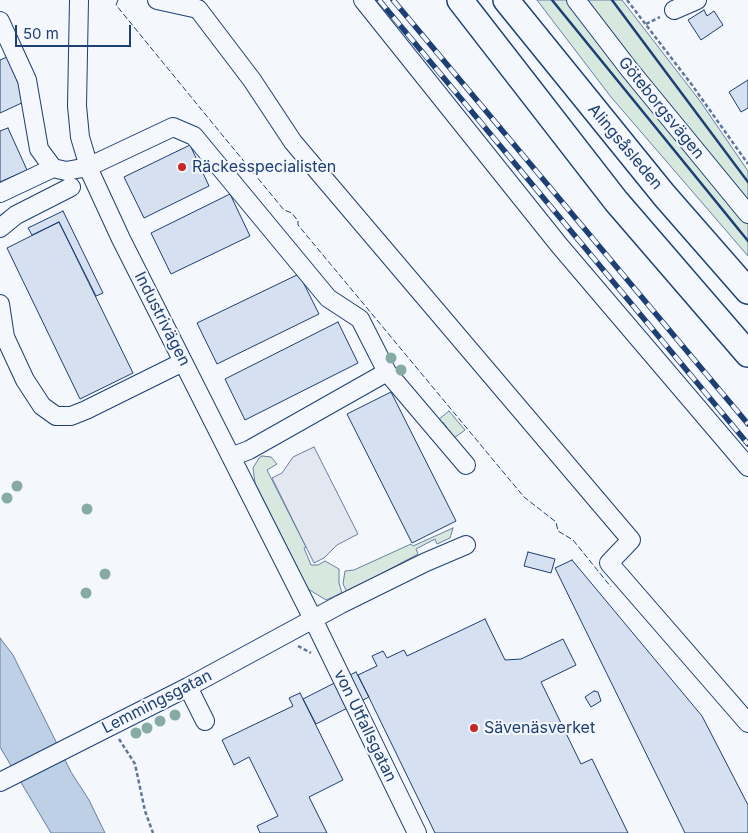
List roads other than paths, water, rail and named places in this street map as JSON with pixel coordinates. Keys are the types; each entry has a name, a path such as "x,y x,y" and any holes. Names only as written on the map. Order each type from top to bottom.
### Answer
{"highway":[{"path":"460,0 616,201 748,354"},
{"name":"Alingsåsleden","path":"506,0 664,195 748,291"}],"street":[{"name":"Industrivägen","path":"79,0 77,106 80,137 88,167 313,619"},
{"path":"157,0 198,8 252,80 293,142 631,540 609,562 748,723"},
{"path":"363,0 559,245 748,467"},
{"name":"Göteborgsvägen","path":"576,0 641,84 748,214"},
{"path":"674,10 698,0"},
{"path":"0,21 27,80 39,149 53,168"},
{"path":"0,193 53,168 66,171 88,167 173,126 194,136 328,298 360,319 387,372 466,465"},
{"path":"0,228 16,215 71,187"},
{"path":"0,304 6,336 25,380 42,406 56,416 71,416 79,413 184,362"},
{"path":"231,457 249,450 387,372"},
{"name":"Lemmingsgatan","path":"0,782 188,687 313,619 426,562 466,545"},
{"name":"von Utfallsgatan","path":"313,619 417,833"},
{"path":"188,687 205,720"}],"water":[{"path":"0,638 13,655 71,772 89,800 105,833 51,833 0,747"}],"railway":[{"path":"379,0 748,444"},
{"path":"393,0 748,424"}],"place":[{"name":"Räckesspecialisten","path":"182,167"},
{"name":"Sävenäsverket","path":"474,728"}]}
